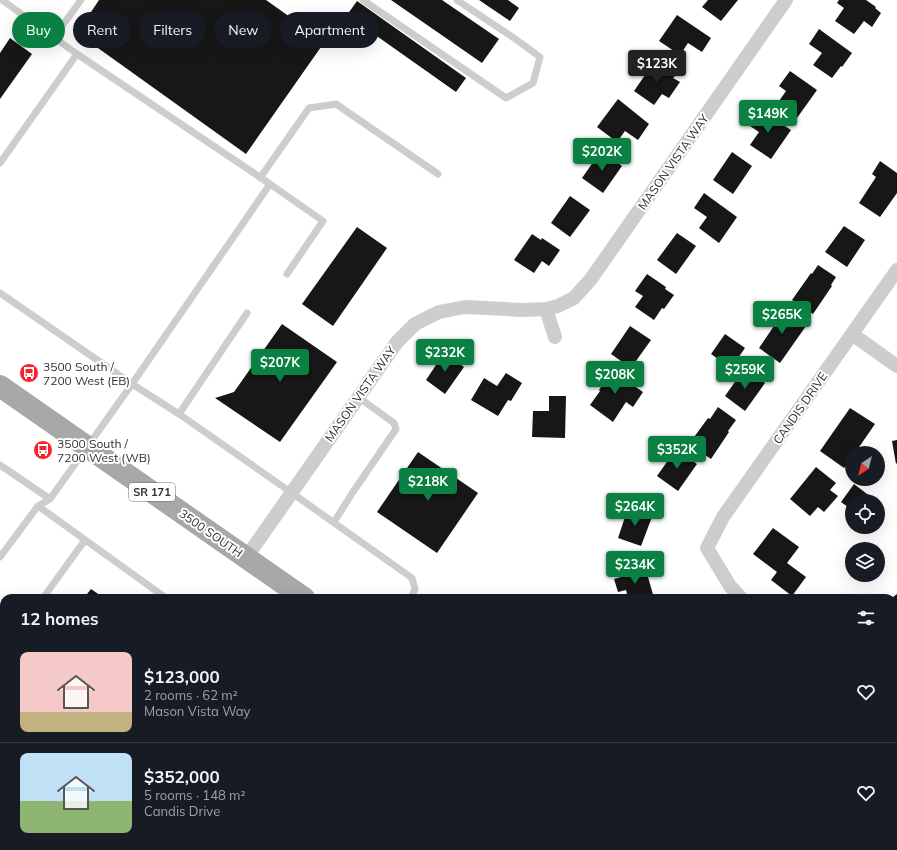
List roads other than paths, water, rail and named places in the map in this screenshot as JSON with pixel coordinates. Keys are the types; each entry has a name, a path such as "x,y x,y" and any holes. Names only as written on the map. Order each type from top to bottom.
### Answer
{"main road":[{"name":"3500 SOUTH","path":"0,386 298,594"}],"street":[{"name":"MASON VISTA WAY","path":"246,558 397,342 415,324 439,312 465,307 523,310 546,309 558,306 574,298 591,279 786,0"},
{"name":"CANDIS DRIVE","path":"737,594 730,586 707,548 723,517 897,270"},
{"path":"546,309 555,337"},
{"path":"852,334 897,366"}],"lane":[{"path":"2,0 19,12"},
{"path":"65,22 81,0"},
{"path":"363,0 506,98 533,83 540,57 457,0"},
{"path":"65,45 323,221 287,274"},
{"path":"1,160 77,54"},
{"path":"260,178 309,108 336,104 438,174"},
{"path":"0,557 38,506 50,499 132,384 270,184"},
{"path":"0,293 292,492 412,578 415,589 413,594"},
{"path":"179,414 247,313"},
{"path":"334,522 396,429 394,423 358,397"},
{"path":"0,465 50,499"},
{"path":"38,506 160,594"},
{"path":"46,594 85,540"}],"place":[{"name":"3500 South / 7200 West (EB)","path":"29,373"},
{"name":"3500 South / 7200 West (WB)","path":"43,450"}]}
